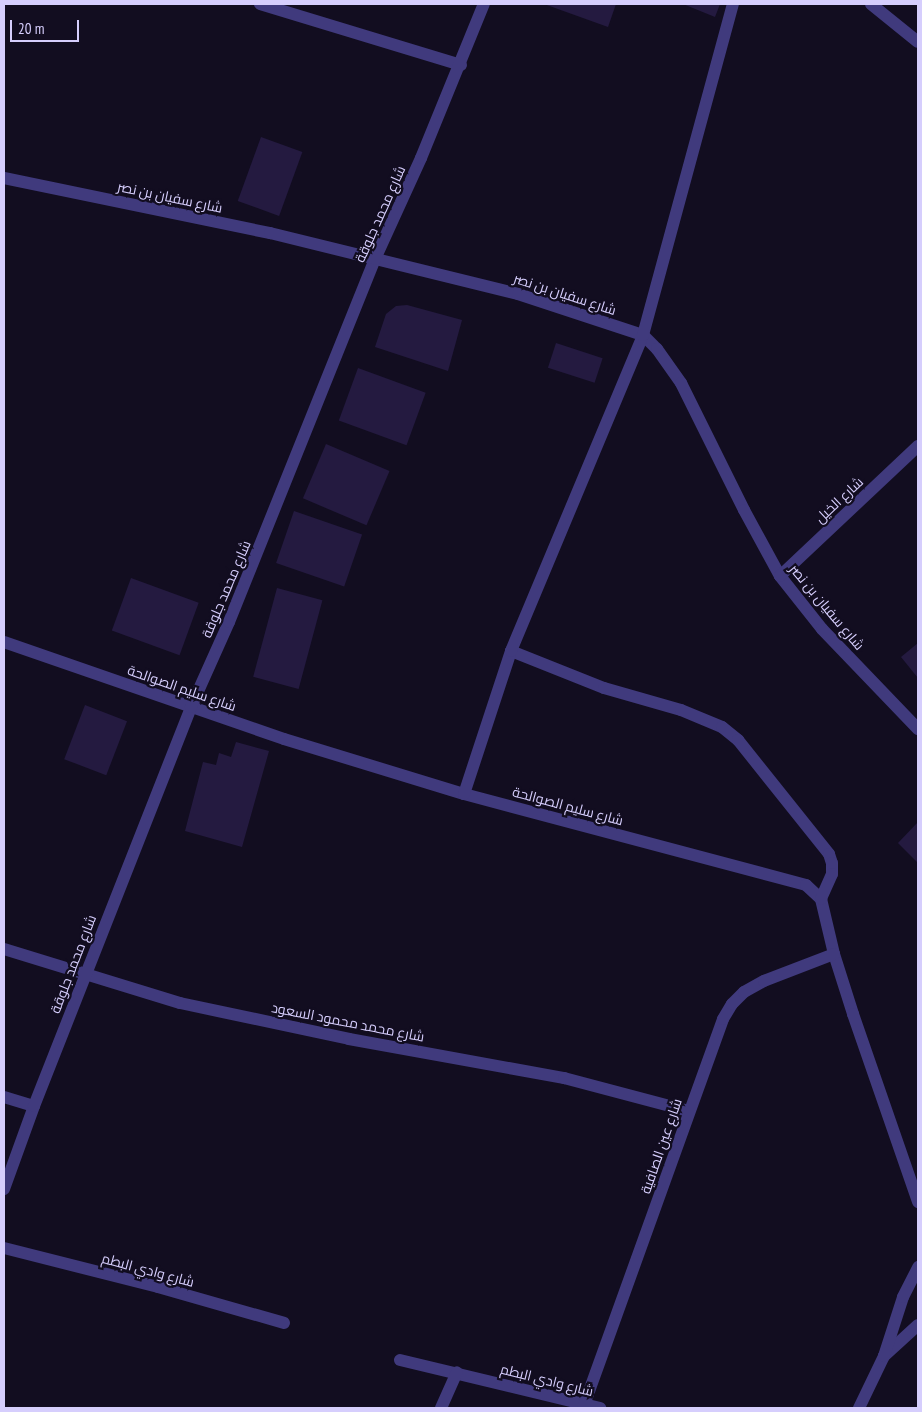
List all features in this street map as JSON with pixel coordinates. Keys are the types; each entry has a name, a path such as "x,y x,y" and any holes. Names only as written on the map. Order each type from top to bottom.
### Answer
{"street":[{"path":"260,4 461,65"},
{"name":"شارع محمد جلوقة","path":"4,1189 34,1106 191,707 259,551 376,259 461,65 484,4"},
{"path":"464,794 511,651 643,335 733,4"},
{"path":"871,4 918,42"},
{"name":"شارع سفيان بن نصر","path":"4,178 250,229 376,259 518,294 643,335 657,349 681,382 744,510 780,576 822,629 918,729"},
{"name":"شارع الخيل","path":"780,576 918,446"},
{"name":"شارع سليم الصوالحة","path":"4,642 191,707 464,794 806,885 821,898"},
{"path":"511,651 604,688 705,719 722,727 738,740 829,854 832,863 832,874 821,898 834,954 918,1202"},
{"name":"شارع محمد محمود السعود","path":"4,949 180,1003 350,1039 564,1078 689,1111"},
{"name":"شارع عين الصافية","path":"584,1407 723,1018 732,1004 744,992 764,981 834,954"},
{"path":"4,1097 34,1106"},
{"name":"شارع وادي البطم","path":"4,1248 158,1287 284,1323"},
{"path":"859,1408 884,1356 896,1314 918,1267"},
{"path":"884,1356 918,1325"},
{"name":"شارع وادي البطم","path":"400,1360 457,1372 584,1407 600,1408"},
{"path":"441,1408 457,1372"}],"building":[{"path":"544,4 616,4 608,27"},
{"path":"683,4 720,4 715,17"},
{"path":"261,137 302,152 279,216 238,201"},
{"path":"407,305 462,320 448,371 375,347 386,314 396,306"},
{"path":"556,343 603,358 595,383 548,368"},
{"path":"358,368 426,393 407,445 339,421"},
{"path":"326,444 390,471 366,525 303,498"},
{"path":"294,511 362,534 344,586 276,563"},
{"path":"131,578 199,603 180,655 112,631"},
{"path":"277,588 322,600 299,689 253,677"},
{"path":"918,643 918,678 901,657"},
{"path":"85,705 127,721 106,775 64,759"},
{"path":"236,742 269,751 242,847 185,831 203,762 216,765 219,753 231,757"},
{"path":"918,822 918,863 898,843"}]}
